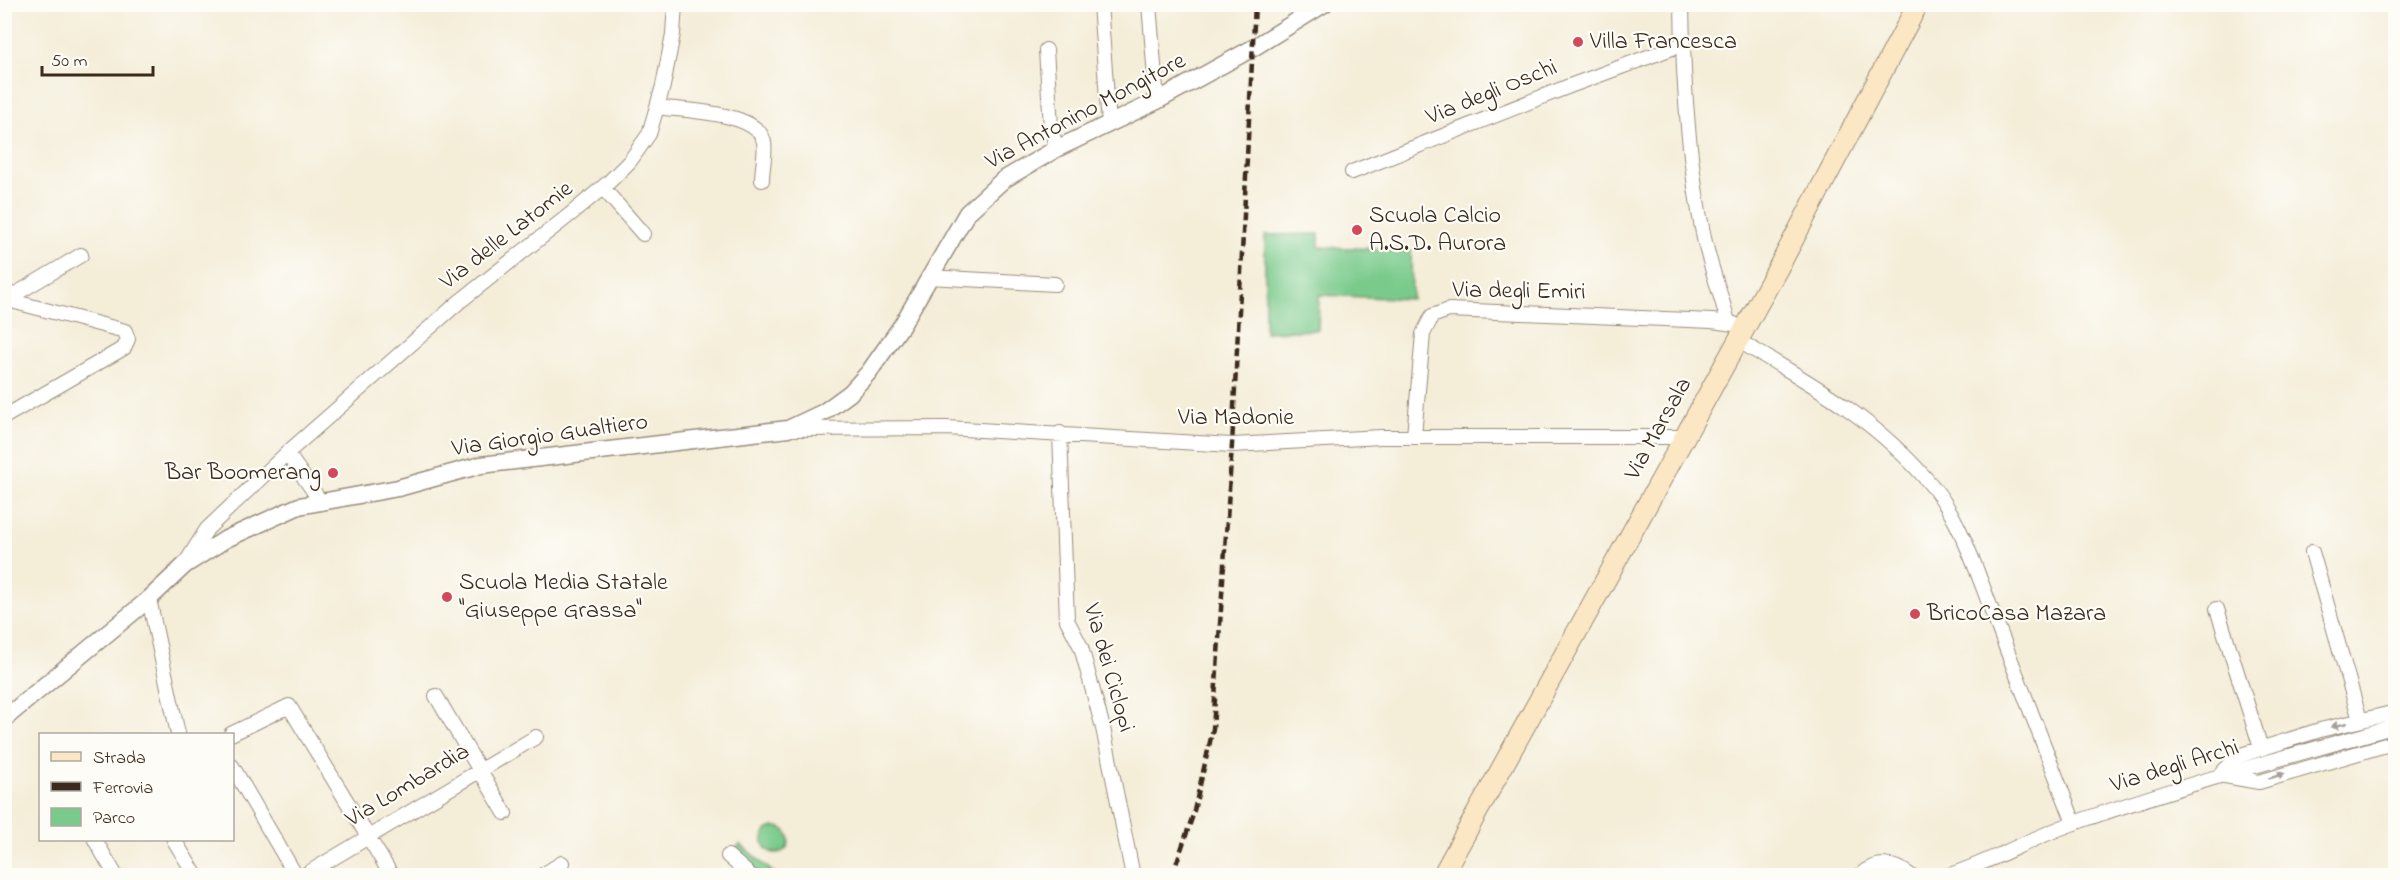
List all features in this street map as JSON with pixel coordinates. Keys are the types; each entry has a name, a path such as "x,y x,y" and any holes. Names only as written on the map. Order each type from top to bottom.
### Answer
{"main road":[{"name":"Via Marsala","path":"1442,876 1684,437 1736,330 1918,4"}],"street":[{"name":"Via delle Latomie","path":"185,565 207,529 287,453 459,302 603,188 630,161 649,134 657,107 674,34 675,4"},
{"path":"1100,4 1109,124"},
{"path":"1149,4 1157,101"},
{"name":"Via Antonino Mongitore","path":"850,393 886,350 967,213 1003,180 1056,149 1157,101 1262,43 1324,4"},
{"path":"1682,4 1688,123 1696,195 1705,240 1736,330 1866,421 1894,446 1935,489 1963,536 2074,823"},
{"name":"Via degli Oschi","path":"1352,172 1683,44"},
{"path":"1046,50 1056,149"},
{"path":"657,107 722,115 744,121 759,131 764,142 762,180"},
{"path":"603,188 643,234"},
{"path":"6,300 81,255"},
{"path":"928,277 1055,284"},
{"path":"4,417 124,348 128,339 125,331 6,300"},
{"name":"Via degli Emiri","path":"1414,436 1423,334 1432,316 1449,310 1736,330"},
{"name":"Via Giorgio Gualtiero","path":"4,719 148,599 185,565 226,538 299,506 398,488 482,465 788,429 824,412 850,393"},
{"name":"Via Madonie","path":"788,429 947,428 1232,445 1414,436 1684,437"},
{"name":"Via dei Ciclopi","path":"1060,433 1067,620 1081,647 1103,728 1133,876"},
{"path":"287,453 321,502"},
{"path":"2312,552 2360,720"},
{"path":"148,599 178,733"},
{"path":"2217,609 2261,748"},
{"path":"436,696 505,813"},
{"path":"234,734 289,706 392,876"},
{"path":"2220,776 2238,756 2319,730 2396,712"},
{"name":"Via degli Archi","path":"1947,876 1968,871 2074,823 2220,776 2396,726"},
{"name":"Via Lombardia","path":"303,876 536,737"},
{"path":"2220,776 2259,782 2396,742"},
{"path":"234,769 296,876"},
{"path":"97,841 116,876"},
{"path":"175,841 196,876"},
{"path":"728,856 751,876"},
{"path":"541,876 562,863"},
{"path":"1859,876 1872,867 1888,865 1904,870 1911,876"}],"green space":[{"path":"1319,234 1319,247 1411,250 1412,299 1319,295 1318,330 1265,332 1265,235"},
{"path":"776,827 785,831 789,840 785,849 776,853 767,849 763,840 767,831"},
{"path":"740,844 776,875 762,875 734,851"}],"railway":[{"path":"1172,876 1193,815 1213,729 1232,445 1255,4"}],"place":[{"name":"Villa Francesca","path":"1578,42"},
{"name":"Scuola Calcio A.S.D. Aurora","path":"1357,230"},
{"name":"Bar Boomerang","path":"333,473"},
{"name":"Scuola Media Statale \"Giuseppe Grassa\"","path":"447,597"},
{"name":"BricoCasa Mazara","path":"1915,614"}]}
